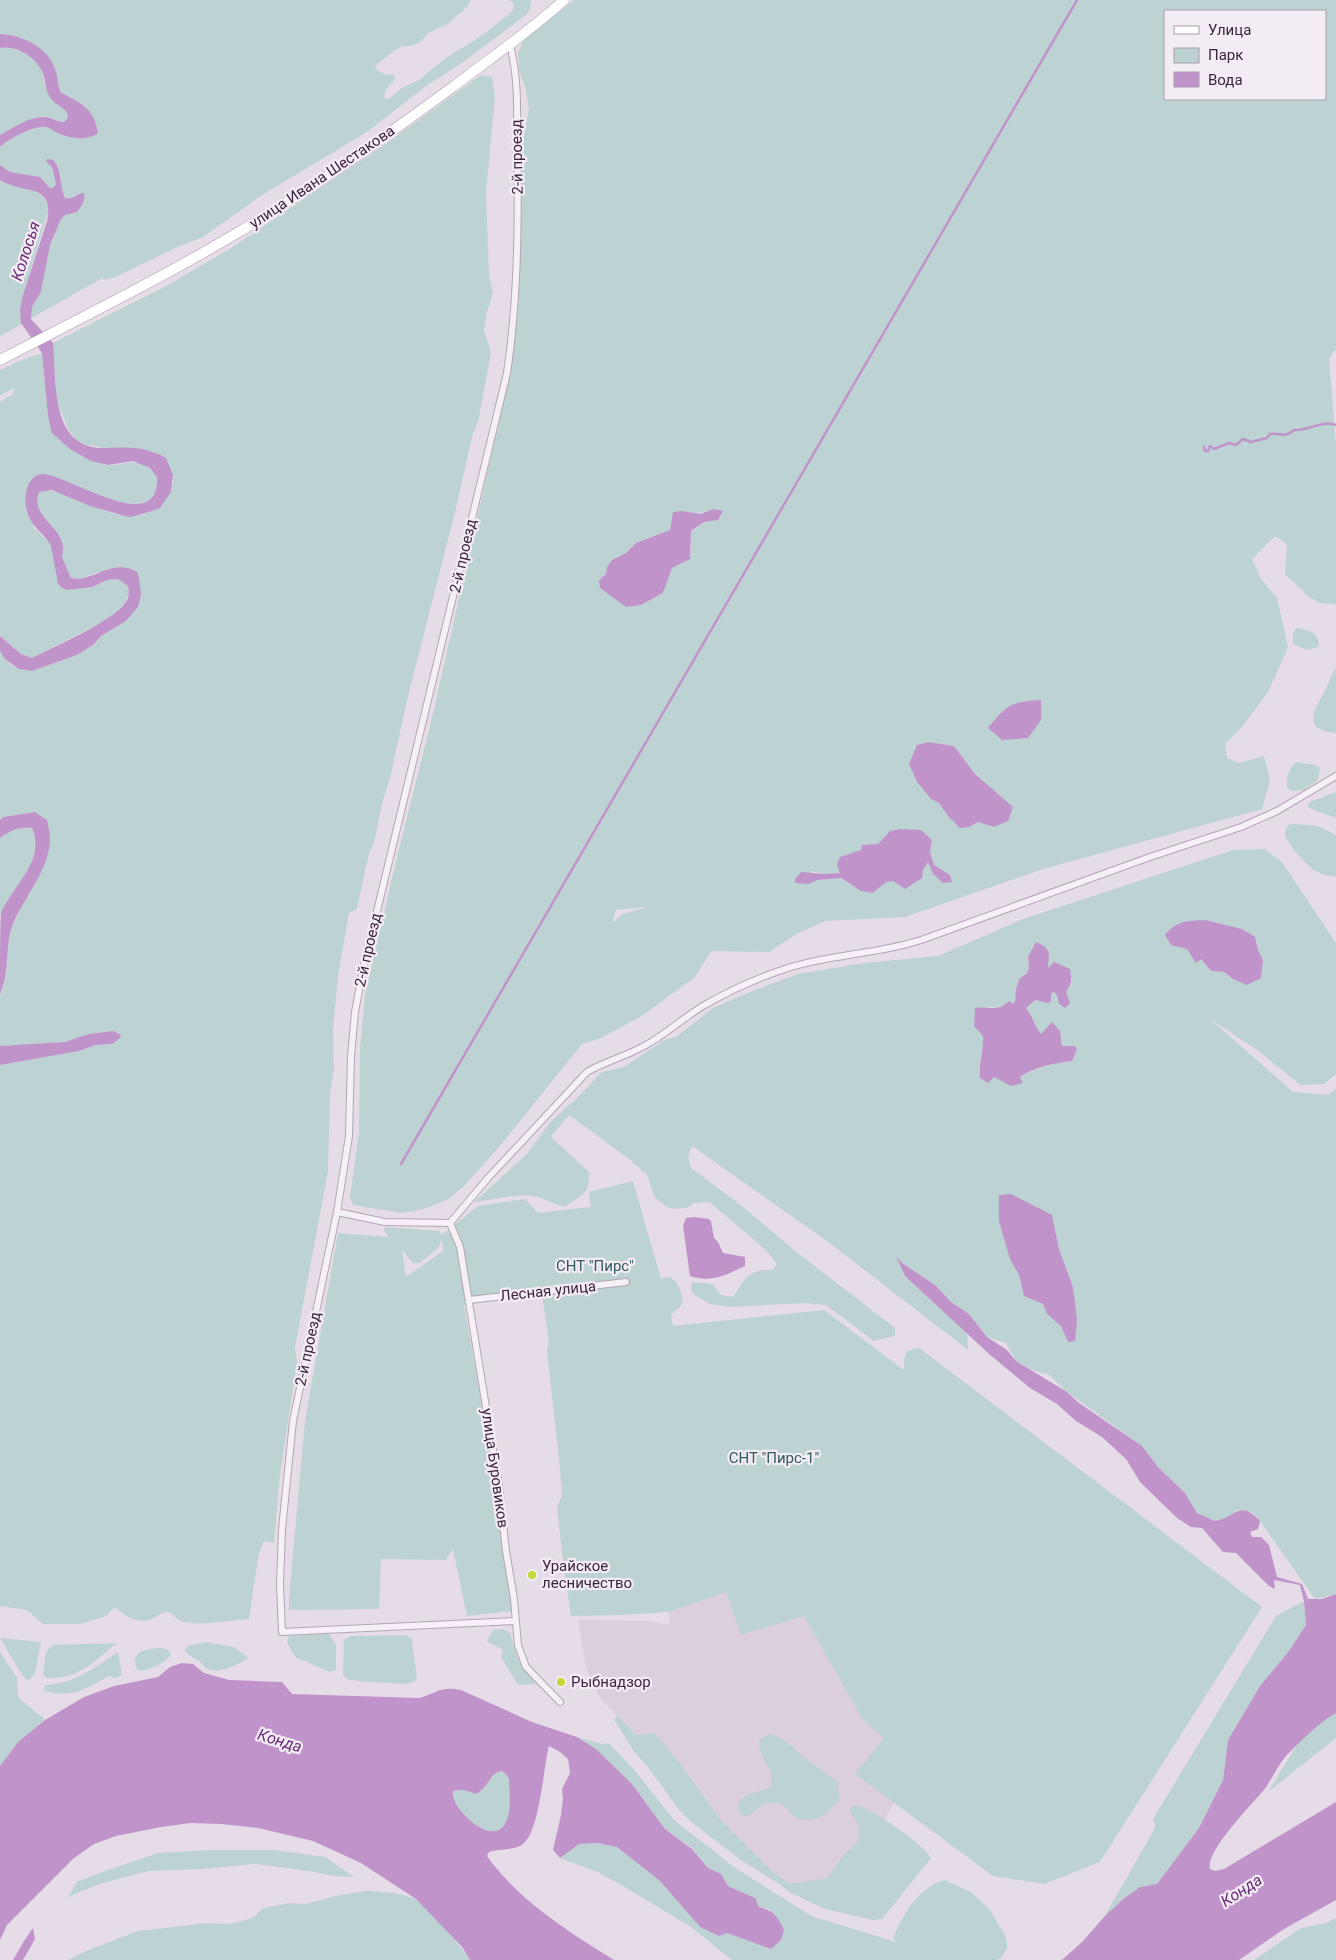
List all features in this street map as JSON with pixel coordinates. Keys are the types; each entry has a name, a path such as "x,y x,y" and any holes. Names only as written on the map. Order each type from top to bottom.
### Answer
{"main road":[{"name":"улица Ивана Шестакова","path":"0,360 238,233 329,174 421,110 510,44 564,0"}],"street":[{"name":"2-й проезд","path":"510,44 515,66 518,186 516,295 513,336 504,383 362,969 355,1012 349,1136 336,1212 293,1421 282,1529 280,1584 282,1632 515,1621"},
{"path":"336,1212 385,1222 450,1223 488,1178 587,1072 648,1044 702,1006 745,984 780,970 818,959 905,946 1150,857 1241,827 1277,811 1336,776"},
{"name":"улица Буровиков","path":"450,1223 460,1248 469,1300 499,1487 518,1645 526,1667 560,1702"},
{"name":"Лесная улица","path":"469,1300 626,1282"}],"shaded area":[{"path":"726,1592 741,1635 804,1616 863,1719 885,1738 856,1774 894,1803 842,1897 789,1884 773,1872 719,1818 677,1759 655,1733 636,1735 600,1698 586,1668 578,1620 648,1621 670,1625 669,1612"}],"green space":[{"path":"0,0 471,0 467,7 448,24 428,33 421,41 412,46 403,46 395,50 375,66 378,71 387,75 394,74 395,79 385,91 384,98 389,99 402,88 419,80 444,59 475,40 507,16 513,10 514,3 509,0 531,0 530,9 526,15 459,65 426,86 367,132 262,195 203,237 175,248 114,278 103,280 104,277 30,319 32,307 41,292 50,245 61,219 65,215 77,212 80,193 68,199 65,198 61,190 61,175 52,167 56,184 53,188 50,188 40,177 10,172 0,165 0,147 15,137 36,128 47,127 61,134 86,106 60,92 56,72 10,35 0,34"},
{"path":"574,0 1336,0 1336,349 1329,358 1336,446 1336,604 1319,603 1309,597 1285,574 1287,544 1275,536 1252,559 1261,579 1277,598 1288,647 1268,692 1241,728 1225,744 1227,758 1239,763 1264,756 1270,780 1262,809 1043,869 905,917 825,921 798,933 769,952 711,951 695,977 661,1002 640,1017 601,1038 582,1044 504,1141 466,1184 449,1199 424,1209 402,1213 353,1205 350,1197 359,1132 360,1049 365,994 432,718 510,373 519,295 521,152 529,109 519,69 518,54 523,40","holes":["714,509 718,520 704,522 691,532 691,552 672,568 663,593 641,605 599,580 606,574 612,560 626,553 636,543 670,530 672,517","928,742 954,746 975,774 990,789 978,822 969,827 948,816 939,803 931,799 917,782 909,764","890,831 930,852 934,866 950,875 933,874 928,861 923,870 886,882 850,885 841,878 817,880 810,871 825,874 840,873 861,850 862,845 878,844","647,907 623,914 612,923 616,910"]},
{"path":"5,47 28,55 41,67 48,93 68,112 68,118 64,122 48,117 36,118 0,135 0,48"},
{"path":"481,75 492,77 495,96 486,193 489,275 493,293 484,330 491,353 478,422 473,433 374,842 369,853 357,909 349,913 338,976 333,1030 334,1070 330,1093 328,1171 295,1347 297,1363 280,1474 274,1543 264,1541 259,1553 249,1619 214,1623 187,1623 176,1618 172,1613 167,1612 143,1621 128,1617 115,1607 106,1616 80,1624 43,1624 27,1610 0,1606 0,1065 79,1051 96,1045 112,1044 121,1035 99,1032 63,1042 0,1046 0,994 7,970 11,930 23,903 39,876 35,812 3,817 0,820 0,651 9,663 19,669 32,671 77,655 93,645 101,636 126,621 138,607 139,577 98,572 82,578 71,578 62,557 63,547 61,539 44,517 37,502 39,492 62,493 114,514 128,516 143,514 158,508 169,494 173,479 173,475 104,448 87,445 76,440 68,429 57,401 53,343 168,285 231,248 387,143"},
{"path":"0,180 36,192 46,201 49,209 23,295 22,324 0,336"},
{"path":"42,353 48,416 103,465 138,463 150,469 158,477 155,494 145,502 131,504 96,495 52,476 25,508 35,529 51,546 58,584 62,588 67,590 92,587 107,580 119,579 128,586 129,592 125,603 108,619 32,658 21,654 0,636 0,402 13,394 14,388 0,396 0,370"},
{"path":"1297,628 1313,633 1318,639 1318,647 1306,650 1293,644 1293,632"},
{"path":"1336,668 1336,733 1318,728 1314,724 1313,719 1316,707"},
{"path":"1297,762 1315,765 1320,768 1318,780 1304,790 1292,791 1287,788 1287,780 1290,770"},
{"path":"1336,792 1336,818 1307,806 1310,802"},
{"path":"1288,825 1318,826 1336,835 1336,877 1324,875 1314,870 1294,850 1287,841 1285,834"},
{"path":"21,827 32,828 35,840 34,851 27,873 0,915 0,838 10,831"},
{"path":"1265,849 1282,862 1336,943 1336,1074 1324,1084 1300,1085 1260,1052 1209,1018 1293,1092 1329,1095 1336,1088 1336,1594 1315,1599 1252,1512 1237,1510 1230,1517 1215,1521 1197,1513 1185,1493 1158,1467 1142,1446 1067,1392 1048,1374 1034,1371 1016,1361 1006,1343 987,1337 969,1314 951,1302 935,1285 902,1263 898,1258 905,1276 967,1333 968,1350 831,1244 692,1146 688,1157 691,1168 742,1206 794,1250 895,1328 895,1336 874,1341 826,1305 806,1303 730,1307 710,1304 693,1294 692,1282 713,1284 721,1295 733,1297 748,1276 758,1271 773,1270 777,1264 754,1239 710,1202 694,1203 687,1208 675,1209 667,1207 655,1198 647,1175 629,1159 569,1115 552,1135 552,1138 589,1172 588,1185 584,1194 564,1207 541,1198 523,1195 474,1202 526,1155 551,1121 602,1072 624,1067 664,1040 676,1037 713,1008 798,974 864,963 938,956 1023,919 1233,850","holes":["1255,937 1263,960 1233,979 1224,972 1211,971 1201,958 1196,962 1187,949","1028,957 1048,969 1072,978 1071,985 1066,992 1065,1008 1059,1004 1057,995 1054,992 1051,994 1051,1001 1035,1000 1026,1008 1041,1034 1060,1031 1062,1046 1072,1061 1038,1068 1020,1077 1022,1082 994,1077 980,1078 979,1067 987,1006 999,1007 1009,1001 1013,1004 1018,983 1029,968","1052,1216 1059,1249 1073,1287 1068,1342 1061,1326 1047,1314 1043,1304 1024,1296 1019,1275"]},
{"path":"633,1181 661,1279 666,1277 674,1280 682,1296 683,1300 680,1307 671,1315 673,1326 824,1310 904,1370 904,1359 907,1351 919,1348 1262,1607 1100,1862 1044,1884 993,1876 855,1774 884,1738 863,1720 804,1616 741,1635 726,1592 669,1612 571,1616 557,1507 562,1496 547,1350 549,1343 542,1295 464,1305 480,1395 513,1611 467,1616 453,1549 446,1560 381,1559 379,1609 289,1610 305,1421 338,1233 389,1237 384,1230 385,1227 439,1231 442,1235 478,1206 525,1199 538,1213 591,1207 589,1192","holes":["442,1238 443,1251 406,1277 402,1250 413,1263 420,1263 439,1247"]},
{"path":"1304,1601 1306,1625 1289,1651 1260,1686 1228,1740 1223,1780 1199,1828 1157,1884 1140,1887 1123,1899 1104,1917 1153,1832 1155,1825 1153,1819 1276,1616"},
{"path":"503,1629 510,1633 519,1661 537,1684 518,1685 501,1657 503,1650 487,1641 493,1630"},
{"path":"329,1634 336,1645 336,1670 330,1672 295,1657 287,1642 289,1636"},
{"path":"406,1635 412,1639 417,1680 407,1684 370,1682 349,1680 343,1675 344,1640 351,1636"},
{"path":"0,1638 41,1642 35,1673 28,1681 22,1675"},
{"path":"206,1642 234,1647 248,1658 239,1664 222,1670 211,1670 189,1655 185,1650 188,1646"},
{"path":"117,1643 93,1663 77,1673 58,1678 46,1678 43,1675 46,1654 53,1645"},
{"path":"162,1648 168,1650 171,1655 165,1661 157,1666 140,1671 136,1668 135,1662 138,1654 146,1650"},
{"path":"0,1652 17,1678 18,1697 45,1720 18,1742 0,1766"},
{"path":"118,1652 122,1675 116,1678 109,1676 85,1689 71,1693 63,1694 44,1691 45,1685 56,1684 84,1674"},
{"path":"1336,1694 1336,1738 1268,1792 1306,1730"},
{"path":"618,1716 636,1735 655,1733 677,1759 719,1818 773,1872 789,1884 827,1878 858,1839 858,1827 850,1808 855,1805 873,1812 896,1827 918,1844 931,1858 882,1919 873,1920 825,1909 791,1893 741,1860 691,1822 679,1810 648,1767 633,1750 614,1719"},
{"path":"769,1734 784,1740 838,1782 839,1800 824,1815 814,1819 802,1820 792,1815 782,1805 776,1803 763,1804 749,1815 744,1816 739,1810 738,1805 745,1797 770,1788 771,1775 759,1746 760,1740"},
{"path":"577,1737 602,1744 609,1743 635,1771 674,1820 734,1867 811,1916 896,1942 893,1938 906,1912 913,1903 927,1888 945,1880 971,1892 990,1910 1006,1937 1007,1949 1001,1958 997,1960 732,1960 691,1927 643,1898 600,1873 560,1858 579,1844 597,1843 617,1847 660,1881 700,1927 726,1933 771,1949 770,1909 759,1907 754,1898 728,1886 721,1875 708,1868 692,1848 665,1829 632,1784 596,1749"},
{"path":"502,1771 509,1779 510,1801 508,1817 500,1829 492,1831 483,1829 458,1807 453,1791 464,1790 475,1794 480,1792 497,1772"},
{"path":"211,1850 275,1850 325,1857 354,1877 255,1864 148,1871 99,1884 68,1897 77,1882 158,1853"},
{"path":"365,1891 397,1894 415,1899 435,1918 470,1960 68,1960 138,1931 208,1923 230,1924 253,1918 263,1908 289,1903 306,1904 335,1896"},
{"path":"1336,1918 1336,1960 1254,1960 1301,1928 1326,1923"}],"water":[{"path":"0,34 26,40 48,56 57,75 60,92 90,111 98,133 85,138 75,138 41,127 22,133 0,147 0,135 26,121 44,117 64,122 68,118 67,112 49,96 43,75 35,61 18,50 0,48"},
{"path":"47,159 53,160 56,164 60,173 65,198 84,193 83,203 77,212 65,215 61,219 50,245 41,292 32,307 31,319 53,343 57,394 65,426 75,438 88,446 138,449 159,454 166,458 173,475 171,492 160,508 131,517 90,506 52,490 39,492 37,502 44,517 61,539 63,547 62,557 71,578 79,579 119,567 128,568 137,572 141,595 138,607 126,621 101,636 93,645 77,655 32,671 19,669 5,659 0,651 0,636 21,654 32,658 85,632 113,615 128,598 129,592 128,586 118,579 107,580 92,587 67,590 58,584 51,546 32,523 27,512 26,497 30,481 42,474 54,476 110,499 128,503 144,503 154,495 157,477 150,468 133,461 108,465 91,461 70,449 52,433 48,416 42,353 21,323 20,309 47,221 48,209 46,200 42,195 0,180 0,165 10,172 40,177 50,188 53,188 56,184 52,167 46,161"},
{"path":"714,509 723,511 718,520 704,522 691,531 690,559 672,568 663,593 641,605 626,607 600,588 599,580 606,574 607,567 612,560 626,553 636,543 670,530 673,512 682,511 700,514"},
{"path":"1041,700 1041,720 1028,738 1002,740 988,728 1010,706"},
{"path":"928,742 954,746 975,774 1013,807 1008,821 994,827 978,822 969,827 960,828 939,803 931,799 917,782 909,764 917,745"},
{"path":"35,812 47,820 50,837 48,851 40,875 21,907 11,930 5,978 0,994 1,913 32,862 35,840 32,828 15,830 0,838 0,820 3,817"},
{"path":"900,829 921,830 932,840 930,852 934,865 950,875 952,882 943,883 933,874 928,862 923,870 922,878 905,889 893,881 886,882 873,893 861,891 841,878 817,880 809,884 795,883 795,879 801,872 840,873 837,864 840,857 861,850 862,845 878,844 890,831"},
{"path":"1205,920 1242,929 1255,937 1263,960 1261,978 1247,985 1233,979 1224,972 1211,971 1201,959 1196,963 1187,949 1171,945 1165,935 1178,924 1188,921"},
{"path":"1036,942 1044,946 1049,952 1048,968 1054,962 1070,969 1071,981 1066,992 1070,1003 1065,1008 1059,1004 1057,995 1054,992 1051,994 1051,1001 1048,1003 1035,1000 1026,1008 1041,1034 1052,1022 1060,1031 1062,1046 1075,1046 1077,1049 1072,1061 1032,1070 1020,1077 1023,1083 1011,1086 994,1077 988,1083 980,1078 983,1036 974,1026 975,1008 997,1008 1009,1001 1013,1004 1019,979 1027,973 1029,968 1028,957"},
{"path":"113,1031 121,1035 112,1044 96,1045 79,1051 0,1065 0,1046 65,1042 89,1034"},
{"path":"1011,1194 1052,1215 1059,1249 1073,1287 1077,1320 1075,1341 1068,1342 1061,1326 1047,1314 1043,1304 1024,1296 1019,1275 1010,1259 999,1221 999,1195"},
{"path":"686,1218 709,1219 714,1238 723,1253 745,1257 745,1266 718,1277 705,1279 690,1276 683,1226"},
{"name":"Конда","path":"896,1256 902,1263 935,1285 951,1302 969,1314 987,1337 1007,1350 1016,1361 1067,1392 1079,1403 1142,1446 1158,1467 1185,1493 1197,1513 1215,1521 1242,1510 1253,1515 1260,1521 1258,1529 1250,1532 1252,1537 1261,1537 1269,1545 1277,1577 1302,1584 1308,1599 1322,1599 1336,1594 1336,1713 1310,1733 1286,1756 1263,1791 1221,1841 1210,1861 1210,1869 1215,1871 1224,1869 1336,1802 1336,1900 1284,1929 1239,1960 1062,1960 1123,1899 1140,1887 1157,1884 1199,1828 1223,1780 1228,1740 1260,1686 1289,1651 1306,1625 1304,1601 1300,1585 1274,1580 1275,1589 1269,1586 1236,1553 1223,1552 1202,1528 1191,1527 1177,1518 1140,1482 1126,1459 1102,1437 1076,1421 1057,1404 1030,1388 988,1353 905,1276"},
{"name":"Конда","path":"182,1663 193,1664 204,1673 229,1680 282,1682 292,1694 419,1698 443,1689 461,1690 532,1722 577,1737 596,1749 632,1784 665,1829 692,1849 708,1868 721,1874 728,1886 755,1898 759,1907 768,1910 774,1915 780,1921 784,1930 781,1940 771,1949 727,1933 719,1936 700,1927 660,1881 617,1847 597,1843 579,1844 560,1858 553,1850 561,1815 562,1789 570,1773 568,1759 549,1746 540,1800 532,1830 527,1840 520,1846 489,1852 487,1856 529,1901 562,1927 614,1960 470,1960 462,1947 416,1899 361,1863 313,1841 258,1828 191,1823 116,1836 94,1844 74,1858 7,1925 0,1940 0,1766 18,1742 45,1720 84,1697 114,1686 158,1677 170,1667","holes":["502,1771 509,1779 510,1801 506,1822 500,1829 492,1831 483,1829 458,1807 453,1791 464,1790 475,1794 480,1792 497,1772"]},
{"path":"33,1928 35,1939 23,1960 13,1960 24,1941"}],"waterway":[{"path":"401,1164 1077,0"},
{"path":"1204,447 1205,451 1208,451 1210,446 1214,449 1229,443 1236,445 1243,439 1251,442 1267,438 1270,434 1285,435 1294,430 1325,424 1336,425"}],"place":[{"name":"Урайское лесничество","path":"532,1575"},
{"name":"Рыбнадзор","path":"561,1682"}],"water label":[{"name":"Колосья","path":"25,251"}],"park label":[{"name":"СНТ \"Пирс\"","path":"595,1266"},
{"name":"СНТ \"Пирс-1\"","path":"774,1458"}]}
